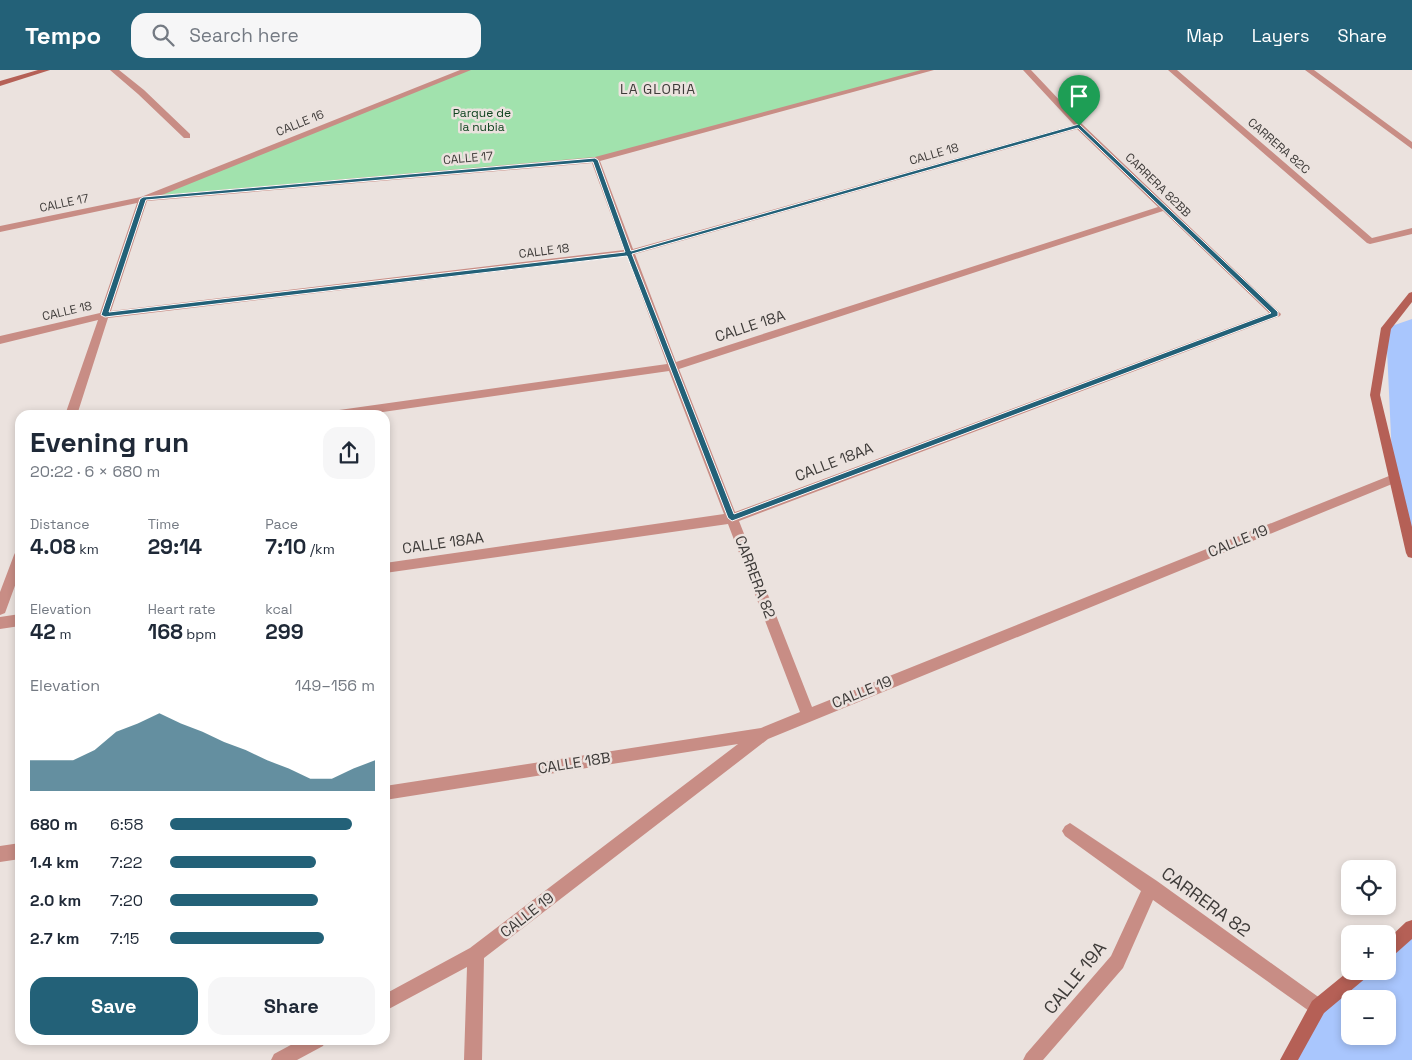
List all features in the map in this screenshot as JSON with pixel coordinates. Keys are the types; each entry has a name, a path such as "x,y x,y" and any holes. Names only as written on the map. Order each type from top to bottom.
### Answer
{"street":[{"path":"0,84 46,70"},
{"path":"114,70 188,136"},
{"name":"CALLE 16","path":"143,199 466,70"},
{"name":"CALLE 17","path":"0,229 143,199 595,160 930,70"},
{"name":"CARRERA 82BB","path":"1027,70 1079,126 1276,314"},
{"name":"CARRERA 82C","path":"1172,70 1370,241 1412,231"},
{"path":"1310,70 1412,146"},
{"name":"CALLE 18","path":"0,340 105,315 629,253 1079,126"},
{"name":"CARRERA 82","path":"595,160 672,367 808,714"},
{"path":"73,410 143,199"},
{"name":"CALLE 18A","path":"367,410 672,367 1164,208"},
{"path":"1412,296 1386,328 1375,394 1412,553"},
{"name":"CALLE 18AA","path":"390,567 732,518 1276,314"},
{"name":"CALLE 19","path":"390,1000 476,954 763,734 808,714 1394,479"},
{"path":"0,609 15,568"},
{"path":"0,623 15,621"},
{"name":"CALLE 18B","path":"390,792 763,734"},
{"name":"CARRERA 82","path":"1070,831 1318,1007"},
{"path":"0,854 15,852"},
{"name":"CALLE 19A","path":"1032,1060 1117,962 1151,887"},
{"path":"1396,942 1412,928"},
{"path":"473,1060 476,954"},
{"path":"1289,1060 1318,1007 1350,980"},
{"path":"280,1060 308,1045"}],"green space":[{"name":"Parque de la nubia","path":"467,70 930,70 595,160 143,199"}],"water":[{"path":"1412,319 1412,553 1393,479 1386,328"},
{"path":"1412,928 1412,1060 1289,1060 1318,1007 1350,980 1396,980 1396,942"}],"district":[{"name":"LA GLORIA","path":"658,89"}],"route":[{"path":"1079,126 629,253 595,160 143,199 105,315 629,253 732,518 1276,314 1079,126"}]}
